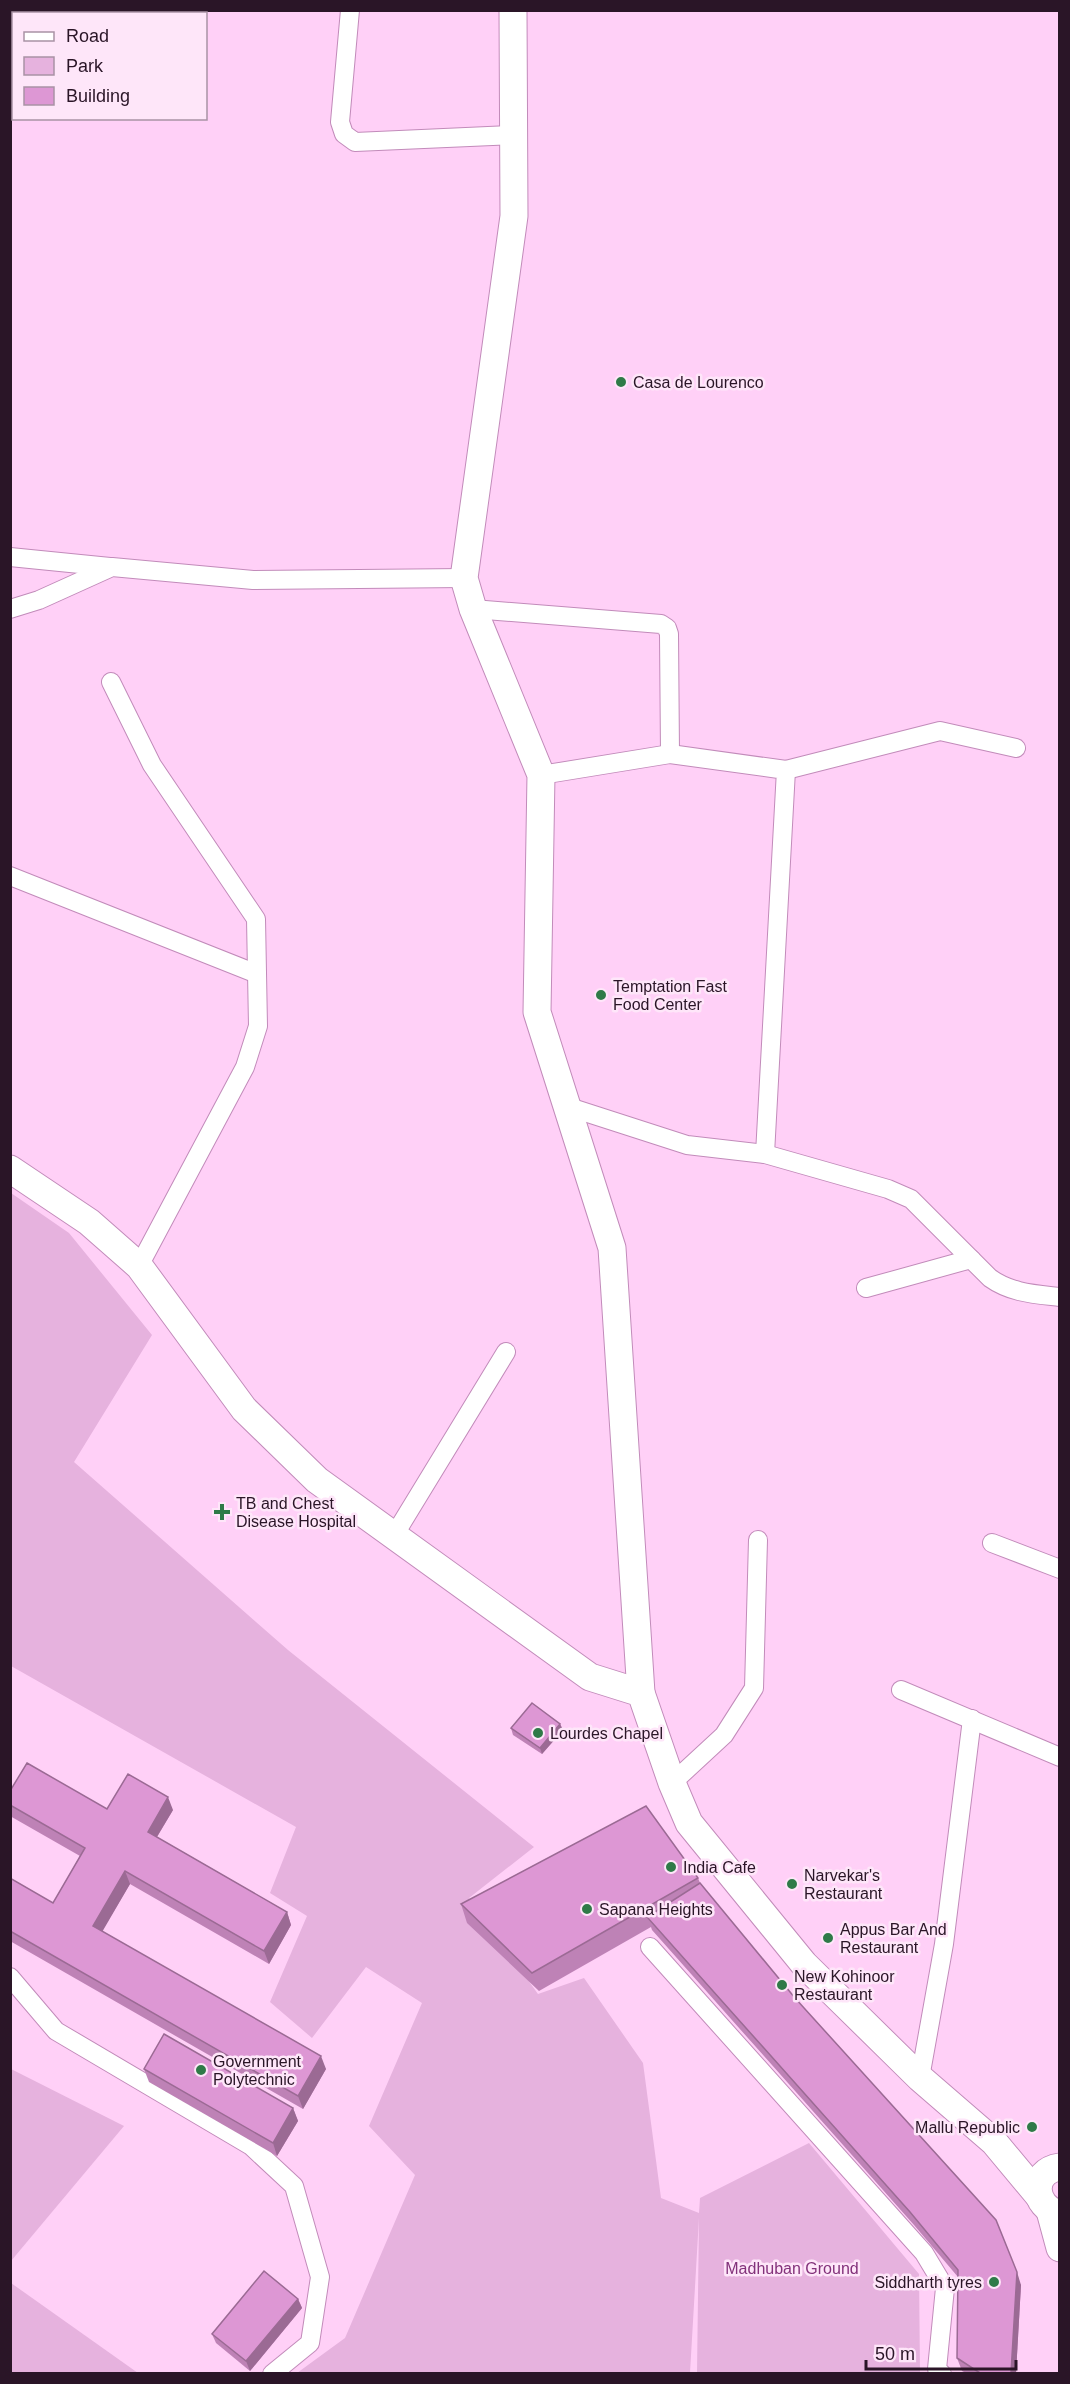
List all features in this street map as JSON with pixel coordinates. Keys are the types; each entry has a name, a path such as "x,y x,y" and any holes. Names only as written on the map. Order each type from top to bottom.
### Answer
{"main road":[{"path":"513,10 514,216 464,578 473,609 541,774 537,1012 612,1248 640,1693 689,1823 804,1964 920,2078 994,2142 1049,2207"},
{"path":"10,1169 89,1222 139,1266 244,1409 317,1480 395,1534 590,1677 640,1693"},
{"path":"994,2142 1058,2167"},
{"path":"1058,2167 1041,2178 1038,2187 1049,2207 1059,2248"}],"street":[{"path":"350,10 340,122 344,134 354,142 513,135"},
{"path":"10,557 253,580 464,578"},
{"path":"10,609 39,600 112,567"},
{"path":"473,609 662,624 667,628 669,634 670,754"},
{"path":"111,682 152,765 256,919 258,1026 245,1067 139,1266"},
{"path":"541,774 670,754 786,770 940,731 1016,748"},
{"path":"765,1154 786,770"},
{"path":"10,876 257,974"},
{"path":"566,1106 687,1145 765,1154 858,1178 911,1199 1000,1285 1018,1292 1059,1297"},
{"path":"866,1288 971,1259"},
{"path":"395,1534 506,1352"},
{"path":"672,1783 724,1735 754,1688 758,1540"},
{"path":"992,1543 1059,1569"},
{"path":"901,1690 1059,1757"},
{"path":"920,2078 944,1944 972,1719"},
{"path":"650,1947 924,2253 945,2289 937,2369 942,2373"},
{"path":"10,1977 56,2031 251,2145 294,2186 320,2277 310,2343 272,2373"}],"green space":[{"name":"Madhuban Ground","path":"11,1193 69,1233 152,1335 74,1462 288,1650 534,1847 469,1898 538,1994 584,1978 643,2063 661,2198 699,2213 700,2198 809,2143 919,2274 920,2373 697,2373 699,2218 690,2373 297,2373 345,2338 415,2175 369,2126 422,2003 366,1967 312,2038 270,2002 307,1916 270,1893 296,1827 11,1666"},
{"path":"11,2069 124,2126 11,2261"},
{"path":"11,2283 138,2373 11,2373"}],"building":[{"name":"Lourdes Chapel","path":"532,1703 560,1724 540,1748 511,1728"},
{"path":"27,1763 107,1809 128,1774 168,1797 148,1832 287,1912 264,1951 125,1871 93,1926 321,2056 298,2096 10,1931 10,1878 53,1903 85,1848 10,1805 10,1791"},
{"name":"Sapana Heights","path":"646,1806 698,1878 532,1973 461,1904"},
{"path":"700,1883 795,1998 996,2220 1017,2272 1011,2373 980,2373 957,2358 958,2270 910,2212 647,1917"},
{"path":"164,2034 293,2108 273,2143 144,2069"},
{"path":"264,2271 298,2299 246,2361 212,2334"}],"place":[{"name":"Casa de Lourenco","path":"621,382"},
{"name":"Temptation Fast Food Center","path":"601,995"},
{"name":"TB and Chest Disease Hospital","path":"222,1512"},
{"name":"Lourdes Chapel","path":"538,1733"},
{"name":"India Cafe","path":"671,1867"},
{"name":"Narvekar's Restaurant","path":"792,1884"},
{"name":"Sapana Heights","path":"587,1909"},
{"name":"Appus Bar And Restaurant","path":"828,1938"},
{"name":"New Kohinoor Restaurant","path":"782,1985"},
{"name":"Government Polytechnic","path":"201,2070"},
{"name":"Mallu Republic","path":"1032,2127"},
{"name":"Siddharth tyres","path":"994,2282"}]}
